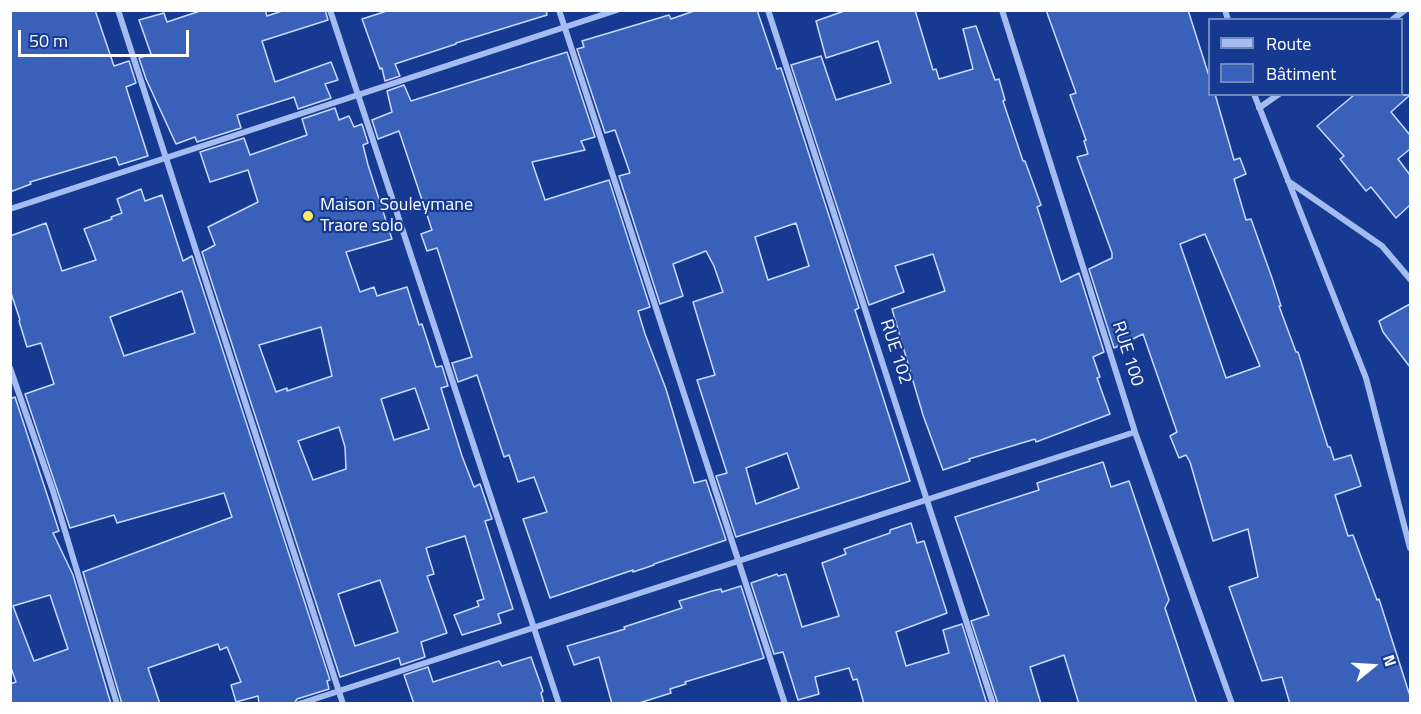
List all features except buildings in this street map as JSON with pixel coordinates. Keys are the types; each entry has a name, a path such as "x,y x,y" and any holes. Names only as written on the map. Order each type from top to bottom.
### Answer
{"street":[{"path":"118,10 343,704"},
{"path":"330,10 559,704"},
{"path":"559,10 785,704"},
{"path":"10,209 617,10"},
{"name":"RUE 102","path":"768,10 993,704"},
{"name":"RUE 100","path":"1002,10 1136,432 1232,704"},
{"path":"1255,96 1365,378 1410,548"},
{"path":"1258,108 1276,96"},
{"path":"1288,181 1382,246 1410,279"},
{"path":"10,369 53,491 117,704"},
{"path":"299,704 1136,432"}],"place":[{"name":"Maison Souleymane Traore solo","path":"308,216"}]}
